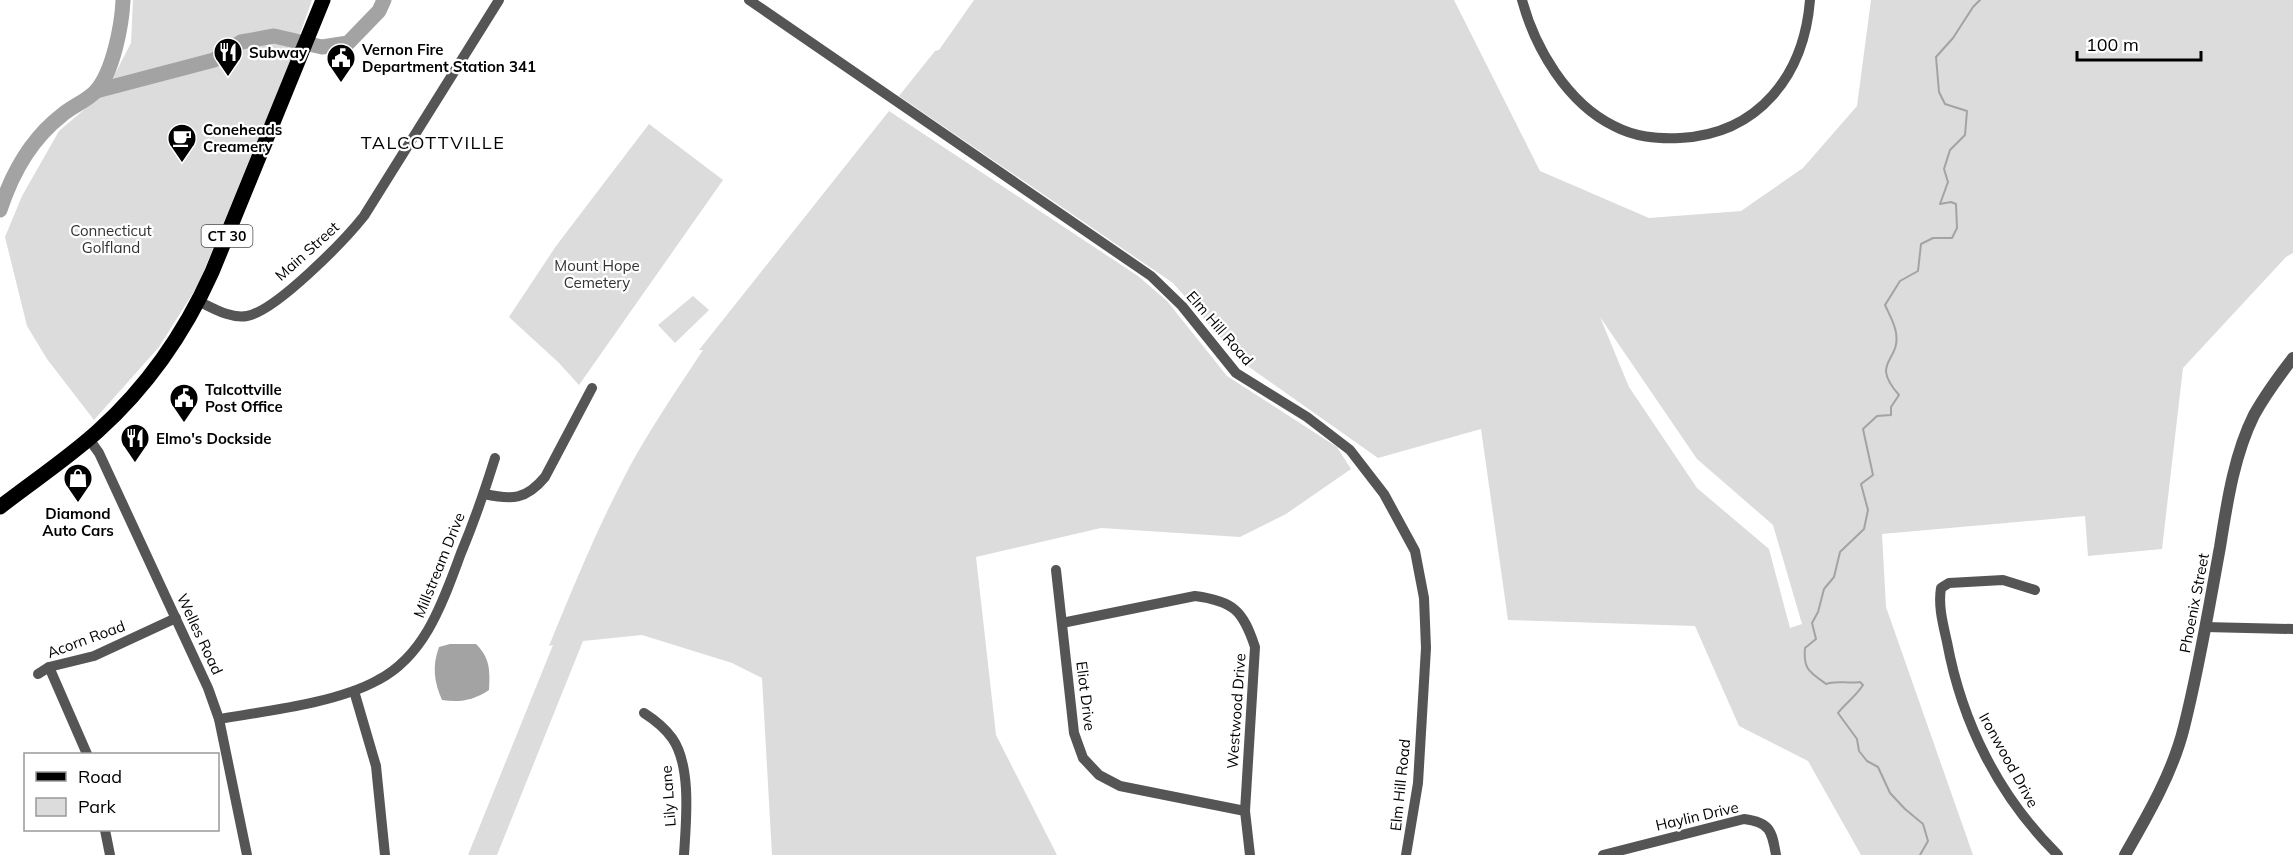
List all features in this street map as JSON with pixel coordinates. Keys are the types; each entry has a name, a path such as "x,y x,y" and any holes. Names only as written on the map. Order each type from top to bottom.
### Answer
{"main road":[{"name":"CT 30","path":"0,507 89,439 116,414 148,378 176,338 198,301 323,0"}],"street":[{"name":"Main Street","path":"198,301 219,312 248,316 263,309 299,281 346,239 364,216 499,0"},
{"name":"Elm Hill Road","path":"748,0 1151,276 1182,306 1236,373 1331,434 1350,450 1384,494 1415,551 1424,598 1426,648 1418,783 1406,855"},
{"path":"1522,0 1527,18 1540,45 1571,93 1612,126 1641,137 1663,139 1692,138 1725,129 1749,117 1771,99 1788,76 1800,48 1808,22 1810,0"},
{"name":"Phoenix Street","path":"2125,855 2156,799 2184,728 2228,501 2247,433 2266,395 2293,358"},
{"path":"484,494 500,498 519,497 535,490 545,477 592,388"},
{"name":"Welles Road","path":"89,439 99,453 208,688 219,719 247,855"},
{"name":"Millstream Drive","path":"219,719 279,709 354,691 380,680 401,664 419,645 436,618 484,494 495,458"},
{"name":"Eliot Drive","path":"1056,570 1074,733 1083,758 1100,776 1120,786 1245,811"},
{"name":"Ironwood Drive","path":"2035,590 2003,580 1949,583 1941,588 1939,600 1953,673 1974,735 2021,814 2058,855"},
{"name":"Westwood Drive","path":"1062,623 1195,596 1217,599 1236,610 1248,625 1255,647 1245,811 1250,855"},
{"name":"Acorn Road","path":"38,674 49,667 94,656 176,618"},
{"path":"2205,627 2293,629"},
{"path":"49,667 87,753"},
{"path":"354,691 376,766 385,855"},
{"name":"Lily Lane","path":"644,712 661,724 674,740 680,755 686,814 684,855"},
{"name":"Haylin Drive","path":"1603,855 1744,819 1759,821 1773,835 1776,855"},
{"path":"105,831 110,855"}],"green space":[{"name":"Connecticut Golfland","path":"133,0 312,0 291,59 198,285 159,347 94,420 47,359 27,326 5,237 22,196 59,131 100,96 117,70 131,43"},
{"path":"974,0 1454,0 1540,171 1649,218 1741,211 1803,168 1857,106 1871,0 2293,0 2293,253 2286,257 2183,368 2162,549 2088,556 2085,516 1882,534 1886,607 1973,855 1861,855 1808,761 1739,726 1695,626 1508,620 1481,429 1378,458 1242,362 1173,283 899,96 935,51 939,50","holes":["1600,317 1697,459 1773,525 1802,624 1790,628 1769,549 1697,488 1629,387"]},
{"path":"889,111 1138,276 1167,301 1227,376 1337,447 1351,469 1286,514 1240,537 1101,528 976,557 996,735 1057,855 772,855 762,678 732,663 642,635 583,641 497,855 468,855 553,645 549,646 577,578 638,451 703,350 699,350"},
{"name":"Mount Hope Cemetery","path":"649,124 723,180 579,385 559,363 509,317 556,246"},
{"path":"693,296 709,310 675,343 658,325"}],"shaded area":[{"path":"450,644 476,644 481,649 488,665 489,690 467,700 442,700 437,687 435,661 439,647"}],"waterway":[{"path":"0,210 10,183 32,146 51,124 92,95 102,83 116,48 123,0"},
{"path":"96,91 214,60 241,42 274,36 322,47 348,43 379,11 384,0"},
{"path":"1920,855 1928,841 1923,824 1890,793 1878,767 1867,761 1859,751 1857,739 1838,713 1863,685 1860,682 1826,684 1809,670 1805,661 1805,648 1816,639 1812,623 1818,612 1824,589 1834,577 1840,552 1864,529 1868,510 1861,484 1873,475 1863,429 1877,416 1891,415 1891,407 1899,395 1890,384 1887,375 1886,368 1894,350 1896,333 1885,305 1900,281 1918,271 1921,244 1933,238 1952,238 1957,228 1956,204 1951,202 1940,204 1948,182 1944,169 1950,150 1965,135 1967,111 1945,104 1939,92 1936,57 1953,38 1980,0"}],"place":[{"name":"Subway","path":"228,78"},
{"name":"Vernon Fire Department Station 341","path":"341,84"},
{"name":"Coneheads Creamery","path":"182,164"},
{"name":"Talcottville Post Office","path":"184,424"},
{"name":"Elmo's Dockside","path":"135,464"},
{"name":"Diamond Auto Cars","path":"78,504"}],"district":[{"name":"TALCOTTVILLE","path":"433,142"}]}
